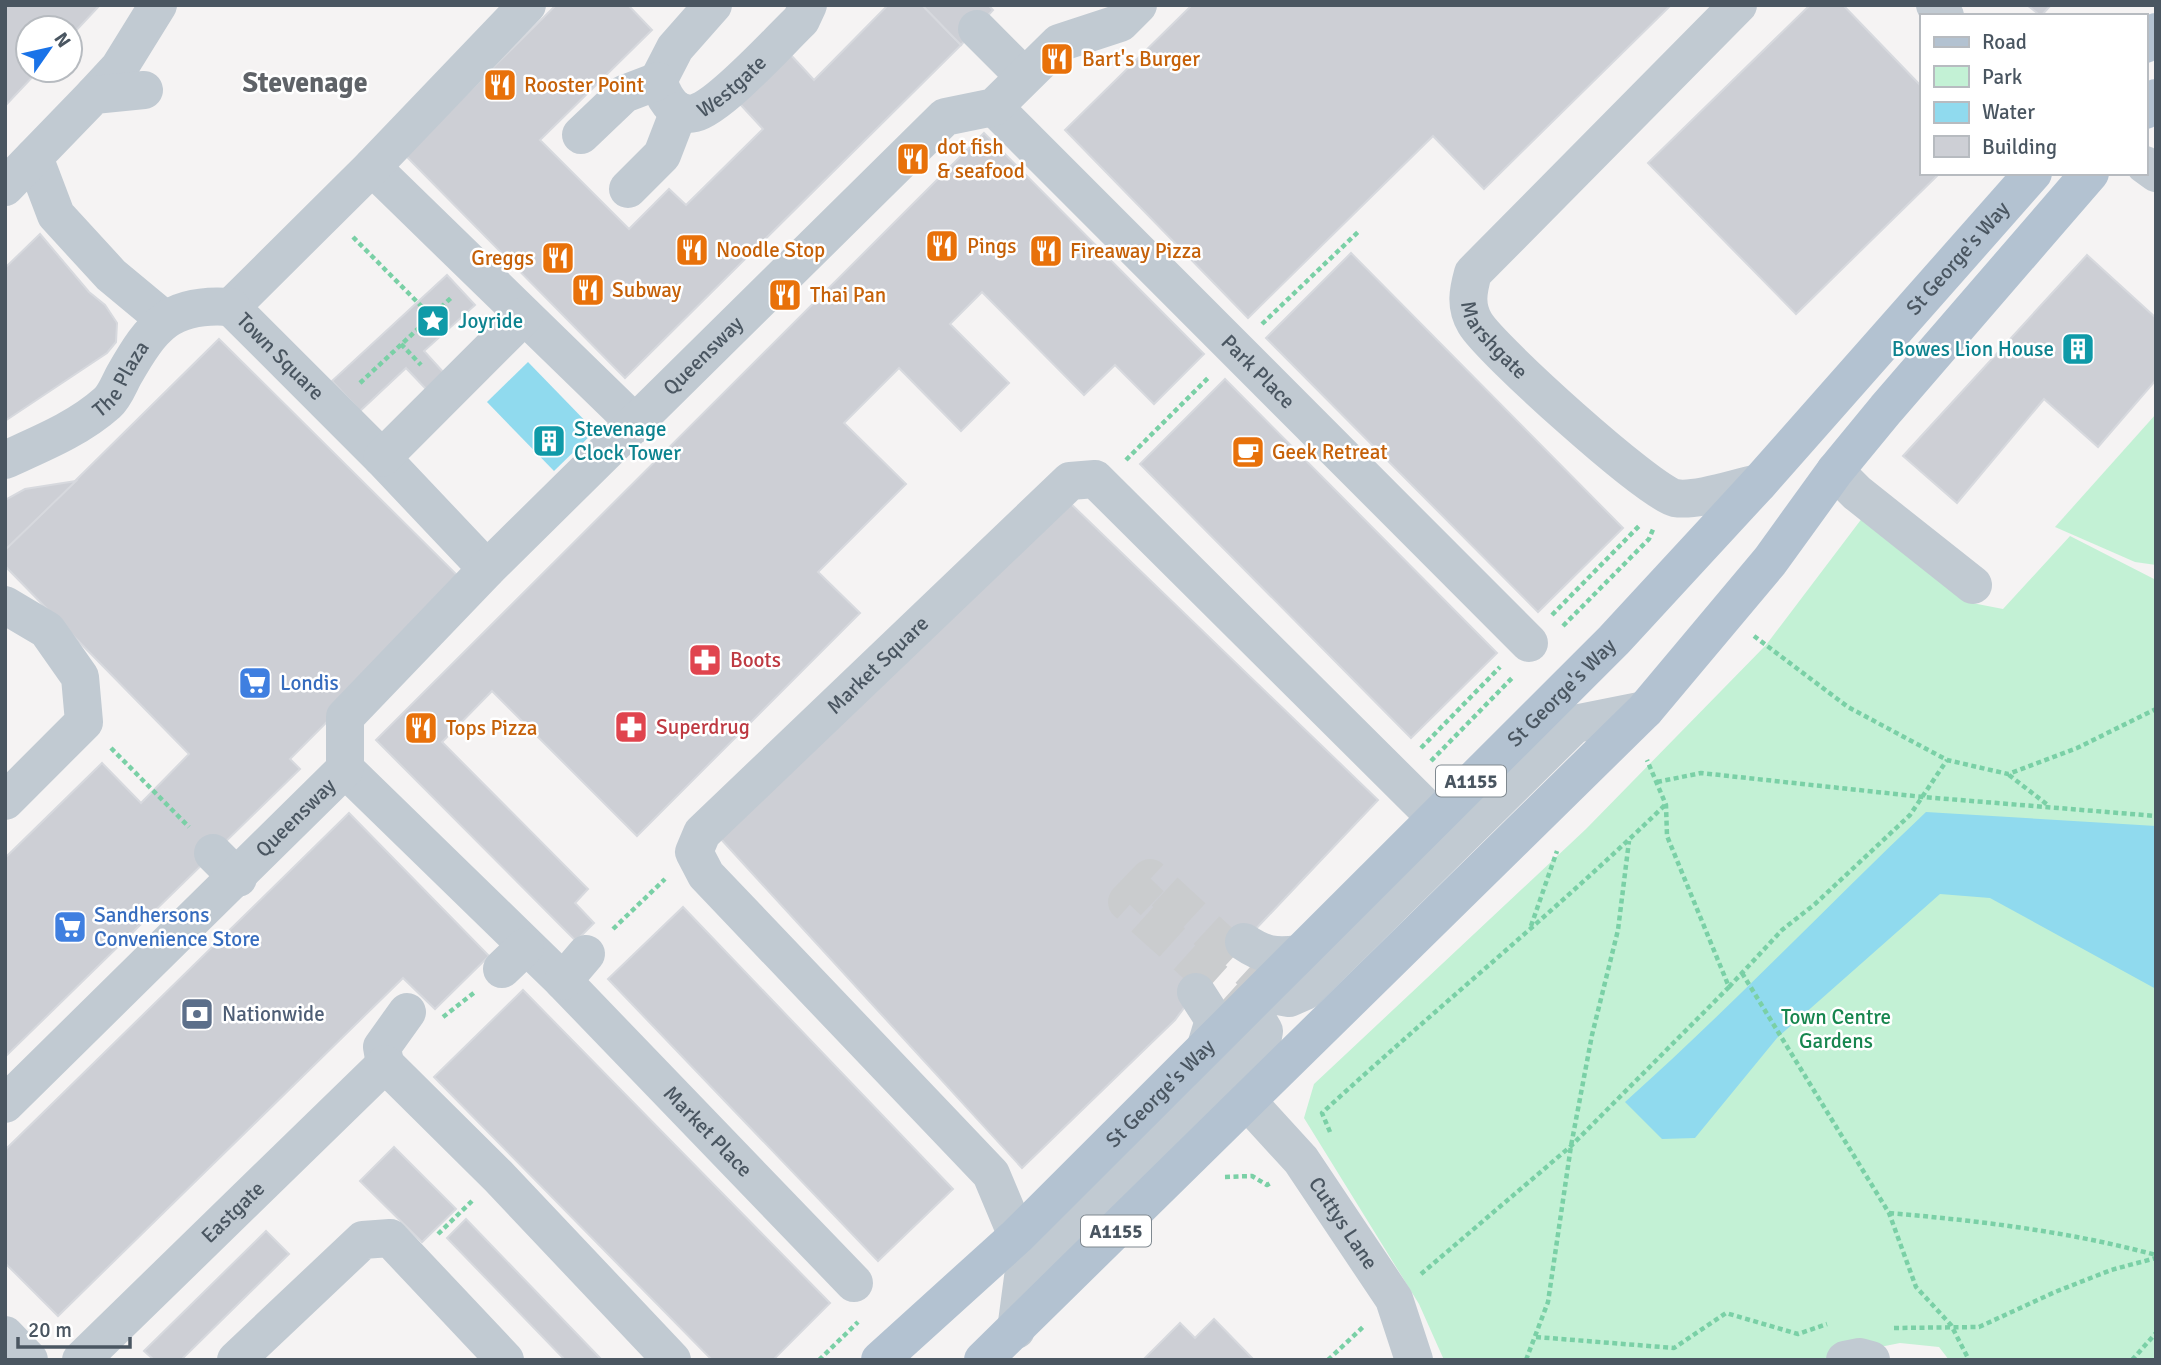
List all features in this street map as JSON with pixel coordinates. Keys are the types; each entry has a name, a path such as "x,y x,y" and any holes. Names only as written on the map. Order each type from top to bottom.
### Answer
{"main road":[{"name":"St George's Way","path":"880,1360 1017,1236 1614,640 1759,483 2030,175"},
{"name":"St George's Way","path":"983,1360 1645,710 1761,571 1835,471 2088,175"}],"street":[{"path":"5,187 119,68 158,5"},
{"name":"Town Square","path":"487,569 382,458 231,307 372,167 527,5"},
{"path":"628,189 662,155 675,48 713,5"},
{"name":"Westgate","path":"581,135 624,94 668,96 694,113 714,103 801,20 808,5"},
{"name":"Marshgate","path":"1667,506 1652,485 1560,409 1476,324 1466,296 1473,273 1738,5"},
{"path":"994,107 1059,43 1129,14"},
{"path":"977,29 1024,76"},
{"path":"94,95 144,90"},
{"name":"Queensway","path":"5,1104 226,865 345,769 345,717 487,569 946,117 994,107"},
{"name":"Park Place","path":"994,107 1530,645"},
{"path":"34,158 56,215 111,275 164,319"},
{"path":"372,167 636,424"},
{"name":"The Plaza","path":"5,460 75,427 110,401 150,331 164,319 204,305 231,307"},
{"path":"382,458 524,316"},
{"path":"1835,471 1857,493 1973,584"},
{"name":"Market Square","path":"694,852 702,834 1070,481 1095,479 1411,782 1435,817"},
{"path":"1667,506 1692,497 1759,483"},
{"path":"5,606 47,630 80,677 84,722 5,801"},
{"path":"1016,1330 1024,1269 1262,1042 1268,1008 1305,991 1574,724 1645,710"},
{"name":"Market Place","path":"345,769 514,958 574,967 854,1283"},
{"path":"694,852 706,875 991,1174 1017,1236"},
{"path":"1244,942 1261,953 1276,957 1298,954"},
{"path":"1196,992 1214,1020 1206,1046"},
{"path":"407,1012 382,1048 385,1064 498,1176 672,1360"},
{"name":"Eastgate","path":"81,1360 385,1064"},
{"name":"Cuttys Lane","path":"1247,1101 1301,1160 1394,1299 1413,1360"},
{"path":"236,1360 363,1240 390,1238 413,1259 506,1360"},
{"path":"5,1335 29,1360"},
{"path":"1845,1360 1860,1357 1876,1343"}],"path":[{"path":"327,212 431,316"},
{"path":"358,385 456,293"},
{"path":"401,344 424,368 433,360"},
{"path":"1667,506 1637,526 1530,645 1411,782 1405,765 1530,645 1649,539 1667,506"},
{"path":"1752,634 1848,707 1947,760 2008,774 2049,806"},
{"path":"2008,774 2077,748 2156,709"},
{"path":"84,722 226,865"},
{"path":"1646,759 1666,805 1667,835 1729,986"},
{"path":"1328,1360 1394,1299 1571,1146 1782,930 1835,886 1910,814 1947,760"},
{"path":"1657,782 1701,773 1923,797 2156,816"},
{"path":"1324,1139 1330,1132 1322,1113 1629,841 1666,805"},
{"path":"1527,1360 1548,1302 1571,1146 1592,1035 1618,930 1629,841"},
{"path":"574,967 694,852"},
{"path":"1742,973 1889,1213 1916,1287 1951,1325 1969,1360"},
{"path":"413,1259 498,1176"},
{"path":"1889,1213 1998,1222 2083,1236 2156,1256"},
{"path":"1876,1343 1896,1328 1979,1326 2055,1292 2156,1256"},
{"path":"820,1360 858,1322 854,1283"},
{"path":"1535,1336 1674,1348 1726,1313 1798,1334 1830,1323"},
{"path":"2132,1360 2156,1333"}],"green space":[{"path":"2156,414 2156,565 2135,562 2055,527"},
{"name":"Town Centre Gardens","path":"1863,517 1967,602 2003,609 2070,536 2156,580 2156,1360 1949,1360 1939,1347 1900,1343 1815,1360 1444,1360 1419,1304 1304,1118 1314,1084 1586,829 1766,645"}],"water":[{"path":"528,362 595,431 554,471 487,402"},
{"path":"1926,812 2156,826 2156,989 1990,898 1940,894 1777,1038 1695,1138 1662,1139 1625,1102 1702,1031"}],"building":[{"path":"5,5 100,5 84,22 84,14 14,14 14,84 26,84 5,106"},
{"path":"556,5 628,5 652,30 540,140 629,229 669,189 686,205 763,129 739,103 789,53 814,80 888,5 922,5 961,45 625,378 405,155"},
{"path":"922,5 988,5 993,10 961,45"},
{"path":"1192,5 1671,5 1484,189 1433,136 1248,318 1065,130"},
{"path":"1810,5 1843,5 1920,85 1920,175 1938,175 1796,314 1648,163"},
{"path":"2027,5 2051,5 2043,14 2038,14"},
{"path":"984,133 1204,354 1154,404 1115,365 1084,395 982,292 950,324 1009,383 961,431 899,368 844,423 906,484 818,572 860,613 637,836 492,691 442,742 588,889 575,903 594,923 576,941 376,740"},
{"path":"40,234 89,292 105,305 117,323 116,342 107,353 5,421 5,268"},
{"path":"1351,253 1623,528 1538,612 1266,338"},
{"name":"Bowes Lion House","path":"2087,255 2156,318 2156,380 2098,447 2044,399 1957,503 1903,456"},
{"path":"447,275 475,305 424,351 444,373 427,390 406,368 360,411 332,381"},
{"path":"219,339 465,583 290,759 300,769 5,1057 5,858 102,763 141,803 189,754 5,566 5,550"},
{"path":"1225,379 1497,653 1411,738 1140,464"},
{"name":"Stevenage Clock Tower","path":"549,426 561,437 548,449 538,437"},
{"path":"76,481 5,550 5,500 25,489"},
{"path":"1069,502 1378,800 1196,992 1175,1020 1022,1168 719,837"},
{"path":"349,813 489,956 435,1009 403,978 58,1316 5,1263 5,1150"},
{"path":"683,907 953,1189 878,1261 608,979"},
{"path":"523,990 830,1303 773,1360 712,1360 434,1077"},
{"path":"394,1147 456,1209 422,1242 360,1181"},
{"path":"466,1219 602,1360 565,1360 447,1238"},
{"path":"266,1231 289,1254 181,1360 154,1360 144,1351"},
{"path":"1214,1319 1254,1360 1143,1360 1180,1323 1195,1338"}],"tunnel":[{"path":"1257,1019 1127,902 1150,878 1278,996"}],"place":[{"name":"Bart's Burger","path":"1057,59"},
{"name":"Rooster Point","path":"500,85"},
{"name":"dot fish & seafood","path":"913,159"},
{"name":"Pings","path":"942,246"},
{"name":"Noodle Stop","path":"692,250"},
{"name":"Fireaway Pizza","path":"1046,251"},
{"name":"Greggs","path":"558,258"},
{"name":"Subway","path":"588,290"},
{"name":"Thai Pan","path":"785,295"},
{"name":"Joyride","path":"433,321"},
{"name":"Bowes Lion House","path":"2078,349"},
{"name":"Stevenage Clock Tower","path":"549,441"},
{"name":"Geek Retreat","path":"1248,452"},
{"name":"Boots","path":"705,660"},
{"name":"Londis","path":"255,683"},
{"name":"Superdrug","path":"631,727"},
{"name":"Tops Pizza","path":"421,728"},
{"name":"Sandhersons Convenience Store","path":"70,927"},
{"name":"Nationwide","path":"197,1014"}],"district":[{"name":"Stevenage","path":"305,82"}]}
